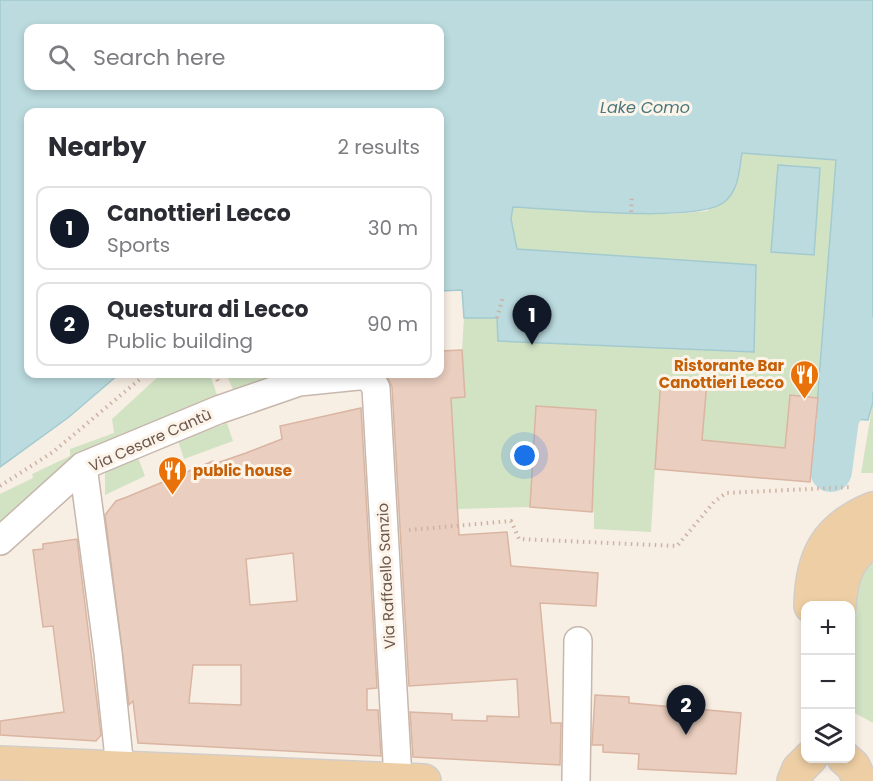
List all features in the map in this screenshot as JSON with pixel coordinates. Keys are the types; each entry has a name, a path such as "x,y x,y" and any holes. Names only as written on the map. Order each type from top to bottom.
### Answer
{"main road":[{"path":"811,601 813,571 824,547 867,498"},
{"path":"839,601 841,580 845,570 858,552 873,541"},
{"path":"15,770 411,780"}],"street":[{"name":"Via Cesare Cantù","path":"136,773 108,653 83,466 218,410 299,382 338,378"},
{"name":"Via Raffaello Sanzio","path":"370,378 376,388 383,532 411,780"},
{"path":"0,541 83,466"},
{"path":"576,781 578,641"}],"path":[{"path":"631,212 632,195"},
{"path":"497,318 504,297"},
{"path":"0,486 53,452 141,378"},
{"path":"383,532 511,521 519,539 677,546 714,502 726,493 867,498"}],"green space":[{"path":"742,153 836,160 810,482 655,469 651,532 594,529 594,512 530,507 458,509 451,398 465,397 462,350 464,318 497,318 498,341 754,351 756,265 517,249 511,219 513,206 672,214 707,211 736,186"},
{"path":"157,378 211,378 218,398 121,434 82,456 0,526 0,494 33,478 32,474 70,456 70,449 114,433 112,419"},
{"path":"228,378 278,378 234,392"},
{"path":"873,402 873,473 861,473"},
{"path":"227,423 233,441 184,459 178,441"},
{"path":"137,455 145,476 105,495 105,472"},
{"path":"873,554 873,723 855,713 854,585"}],"water":[{"name":"Lake Como","path":"0,0 873,0 873,402 868,420 816,417 836,160 742,153 732,193 723,203 708,209 655,214 513,207 511,219 517,249 756,265 754,352 498,341 497,318 464,318 462,290 444,291 444,108 24,108 24,378 114,378 69,417 0,467"},
{"path":"778,165 820,168 814,255 771,252"}],"building":[{"path":"462,350 465,397 451,398 459,535 507,532 511,566 598,573 596,606 540,603 551,723 561,723 560,765 413,757 410,712 452,714 452,720 487,721 487,716 519,717 517,679 409,686 392,387 388,378 444,378 444,351"},
{"path":"661,378 707,382 702,440 785,448 790,395 818,398 810,482 655,469"},
{"path":"536,406 596,410 592,512 530,507"},
{"path":"361,408 377,688 367,689 367,710 378,710 381,756 138,743 133,701 129,705 105,515 116,501 213,461 214,464 282,439 280,426","holes":["293,553 297,601 250,605 246,559","193,665 241,665 241,705 189,703"]},
{"path":"77,539 101,735 96,741 0,735 0,721 64,712 53,626 43,627 33,550 43,549 43,544"},
{"path":"595,695 629,697 629,703 741,713 736,774 638,769 639,754 603,752 603,745 592,745"}],"waterway":[{"path":"831,471 838,419 873,338"}],"place":[{"name":"Canottieri Lecco","path":"532,345"},
{"name":"Ristorante Bar Canottieri Lecco","path":"805,400"},
{"name":"public house","path":"172,496"},
{"name":"Questura di Lecco","path":"686,735"}]}
